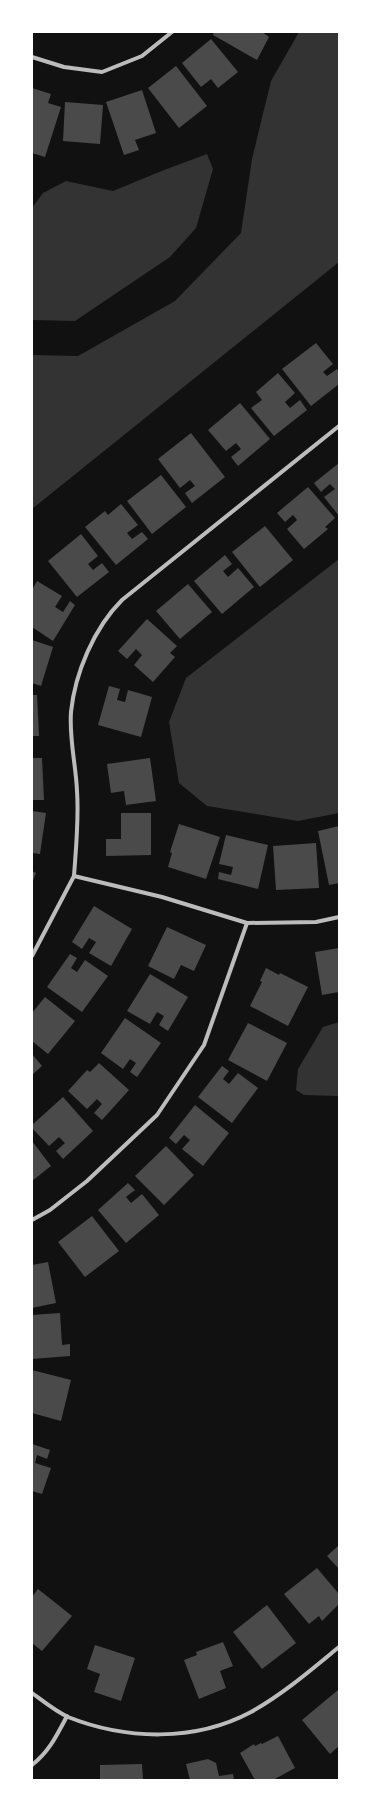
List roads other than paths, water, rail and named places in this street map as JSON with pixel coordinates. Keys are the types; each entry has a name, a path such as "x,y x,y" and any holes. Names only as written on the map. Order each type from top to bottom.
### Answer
{"street":[{"path":"32,57 64,67 102,72 142,56 172,32"},
{"path":"32,956 74,876 77,790 72,754 71,712 79,674 95,637 110,612 122,600 339,426"},
{"path":"74,876 162,898 247,923 316,922 339,917"},
{"path":"32,1220 50,1210 87,1181 157,1115 204,1045 247,923"},
{"path":"32,1693 66,1716 105,1728 136,1734 166,1734 196,1731 224,1724 273,1699 339,1646"},
{"path":"32,1765 44,1756 55,1739 66,1716"}]}
